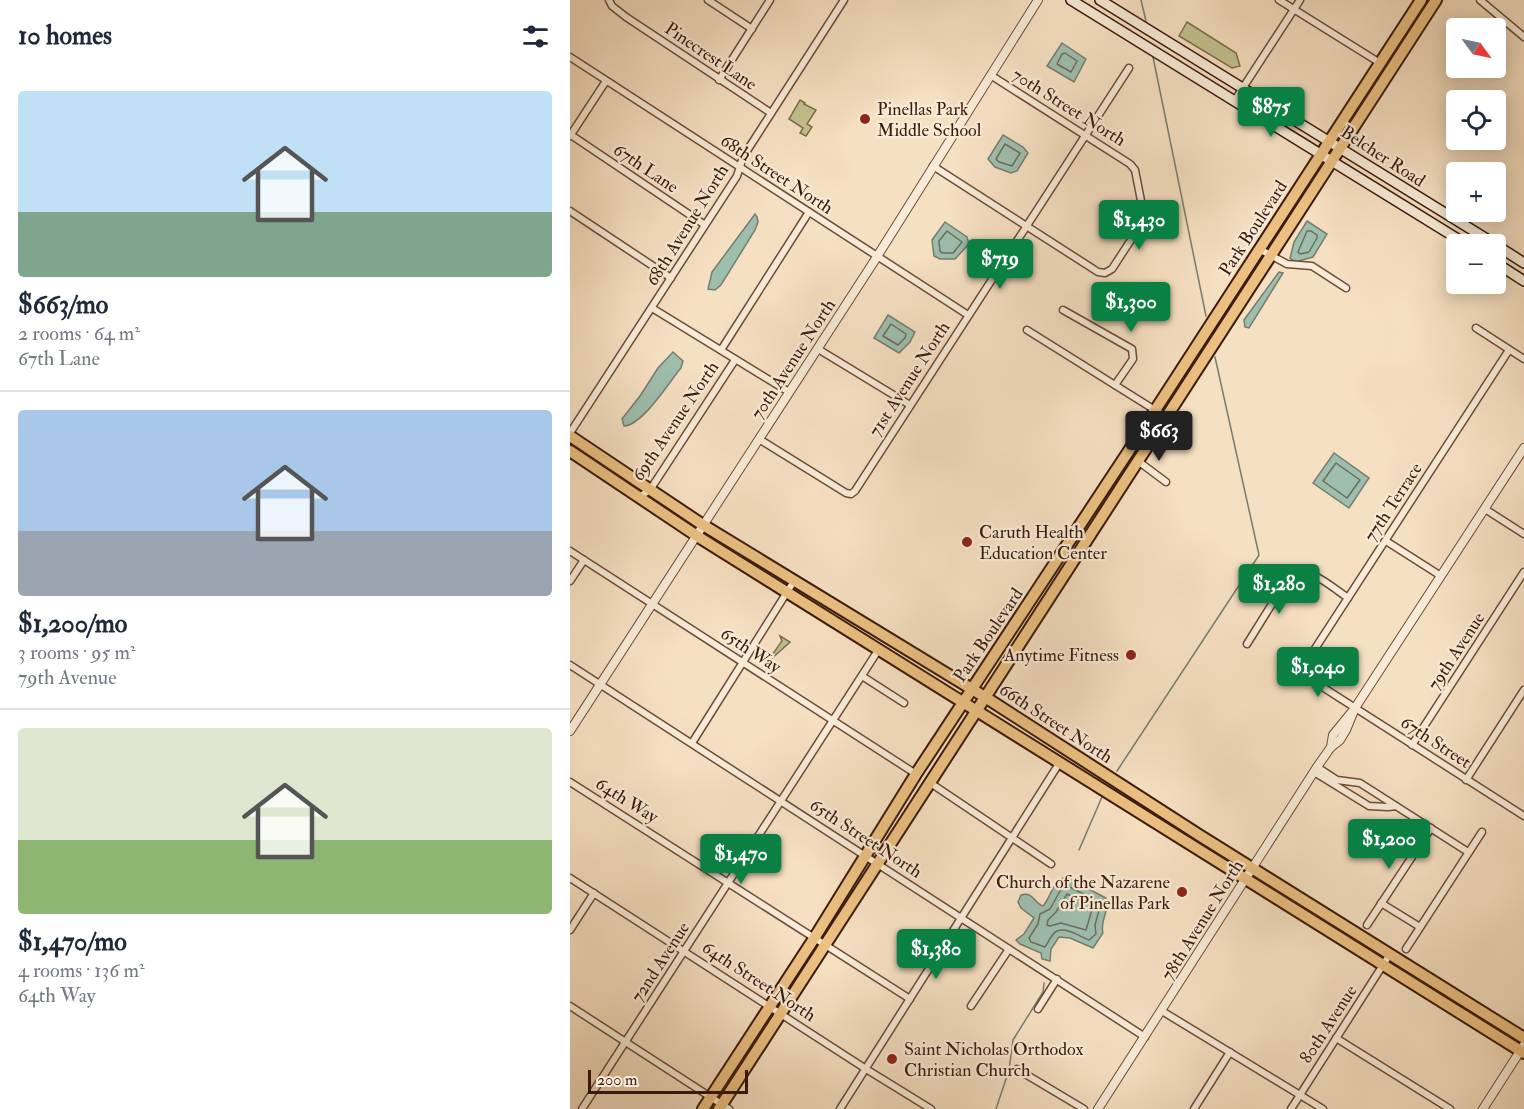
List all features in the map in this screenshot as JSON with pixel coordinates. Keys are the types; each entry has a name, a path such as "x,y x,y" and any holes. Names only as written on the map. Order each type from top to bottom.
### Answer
{"main road":[{"name":"Belcher Road","path":"1071,0 1450,234"},
{"name":"Belcher Road","path":"1100,0 1478,234"},
{"name":"Park Boulevard","path":"703,1109 815,937 963,701 1074,535 1421,0"},
{"name":"Park Boulevard","path":"723,1107 780,1013 1436,0"},
{"name":"Belcher Road","path":"1506,252 1524,263"},
{"path":"1506,269 1524,281"},
{"name":"66th Street North","path":"570,435 704,525 985,697 1524,1038"},
{"name":"66th Street North","path":"570,451 697,536 1246,877 1383,965 1523,1049"},
{"path":"1062,577 1063,566 1077,540 1074,535"}],"street":[{"name":"Pinecrest Lane","path":"609,0 612,6 626,17 771,113"},
{"path":"708,0 752,29"},
{"path":"719,80 770,0"},
{"name":"68th Avenue North","path":"570,435 737,176 741,168 742,157 844,0"},
{"name":"70th Avenue North","path":"570,731 818,349 1038,0"},
{"path":"1279,0 1380,63"},
{"path":"1235,100 1300,0"},
{"path":"1480,0 1524,37"},
{"name":"68th Street North","path":"570,57 968,315"},
{"name":"71st Avenue North","path":"759,439 851,494 855,491 1129,68"},
{"name":"70th Street North","path":"992,76 1086,135 1130,164 1135,170 1144,216 1142,223 1112,269 1105,273 1098,272 1028,226"},
{"path":"570,136 606,81"},
{"name":"67th Lane","path":"570,136 705,225"},
{"path":"933,166 1028,226"},
{"path":"570,211 671,279"},
{"name":"69th Avenue North","path":"721,350 809,212"},
{"path":"1259,249 1287,264 1312,266 1346,288"},
{"path":"652,308 789,392"},
{"path":"1063,310 1132,349 1133,359 1115,385"},
{"path":"1476,328 1524,359"},
{"path":"1027,330 1166,417"},
{"path":"818,349 910,405"},
{"name":"77th Terrace","path":"1305,670 1307,661 1509,350"},
{"name":"69th Avenue North","path":"639,497 650,490 735,360"},
{"name":"78th Avenue North","path":"1098,1109 1331,747 1340,740 1355,708 1524,448"},
{"path":"1138,461 1166,482"},
{"path":"1485,509 1524,534"},
{"path":"1386,541 1441,576"},
{"name":"65th Way","path":"570,551 916,774"},
{"path":"570,581 584,560"},
{"path":"1246,644 1290,575 1295,571 1308,572 1348,598"},
{"name":"79th Avenue","path":"1412,745 1524,572"},
{"path":"692,743 794,581"},
{"name":"72nd Avenue","path":"582,1109 879,649"},
{"name":"65th Street North","path":"570,665 1145,1037"},
{"name":"67th Street","path":"1305,670 1310,679 1466,780 1523,813"},
{"path":"862,676 904,703"},
{"path":"1466,780 1524,690"},
{"path":"840,1109 1060,762"},
{"path":"1316,770 1369,806 1396,806"},
{"path":"1316,770 1337,780 1360,783 1468,852"},
{"name":"64th Way","path":"570,782 910,999"},
{"path":"929,782 1051,864"},
{"path":"1367,925 1431,828"},
{"path":"1406,949 1482,832"},
{"name":"64th Street North","path":"570,878 931,1109"},
{"path":"570,930 594,893"},
{"path":"1381,903 1420,927"},
{"path":"971,1006 1009,949"},
{"name":"80th Avenue","path":"1290,1109 1390,954"},
{"path":"1038,1009 1057,980"},
{"path":"570,1006 723,1107"},
{"path":"1162,1011 1323,1109"},
{"path":"1336,1038 1450,1109"},
{"path":"1483,1109 1523,1049"},
{"path":"1194,1109 1230,1052"},
{"path":"1017,1069 1084,1109"}],"shaded area":[{"path":"1187,22 1236,53 1240,66 1232,68 1179,36"},
{"path":"800,100 816,110 807,124 812,127 806,136 800,133 803,128 789,119"},
{"path":"780,636 790,642 769,661 768,654 770,658 782,641"}],"water":[{"path":"1062,43 1086,59 1074,82 1047,66"},
{"path":"1003,135 1023,147 1028,153 1017,171 1011,173 995,167 988,159"},
{"path":"755,214 758,222 755,230 721,285 715,290 708,289 712,272"},
{"path":"1307,221 1327,234 1313,257 1295,262 1290,258 1294,242"},
{"path":"945,222 967,237 969,244 955,259 940,259 934,256 932,240"},
{"path":"1279,272 1283,273 1249,328 1245,327 1244,320"},
{"path":"888,315 915,332 910,342 899,353 874,338"},
{"path":"673,352 683,361 681,368 647,411 631,424 624,426 622,419 658,368"},
{"path":"1334,453 1369,478 1349,508 1313,483"},
{"path":"1066,877 1106,898 1103,933 1093,948 1070,938 1059,937 1051,949 1050,961 1042,959 1041,953 1016,940 1024,934 1034,918 1021,908 1018,902 1021,895 1025,894 1043,906 1055,885"}],"waterway":[{"path":"1141,0 1146,21"},
{"path":"1153,57 1206,316"},
{"path":"1117,771 1259,555 1215,357"},
{"path":"1079,850 1102,797"},
{"path":"996,1109 1009,1070 1013,1040 1043,992 1044,983"}],"place":[{"name":"Pinellas Park Middle School","path":"865,119"},
{"name":"Caruth Health Education Center","path":"967,542"},
{"name":"Anytime Fitness","path":"1131,655"},
{"name":"Church of the Nazarene of Pinellas Park","path":"1182,892"},
{"name":"Saint Nicholas Orthodox Christian Church","path":"892,1059"}]}
